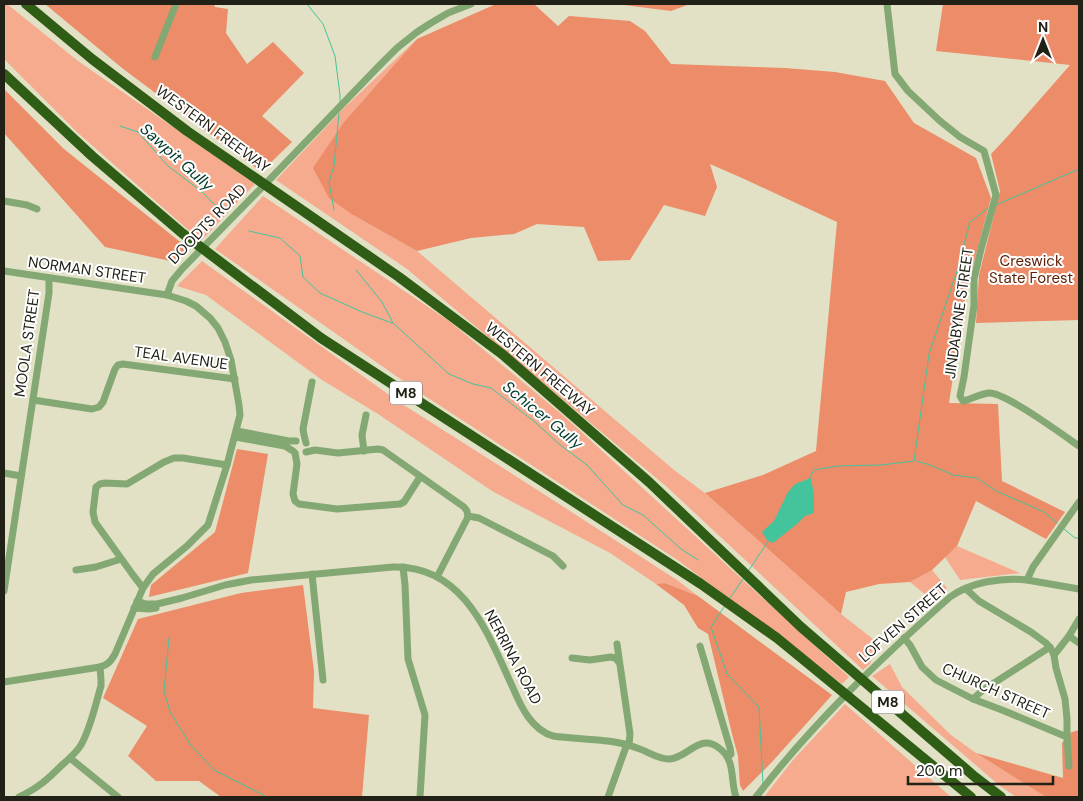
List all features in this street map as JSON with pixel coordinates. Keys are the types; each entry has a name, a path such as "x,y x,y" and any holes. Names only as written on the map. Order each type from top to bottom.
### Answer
{"highway":[{"name":"WESTERN FREEWAY","path":"26,4 92,59 187,130 399,277 502,354 649,482 801,627 975,777 1001,797"},
{"name":"M8","path":"4,74 92,156 182,233 321,338 701,584 777,638 971,797"}],"street":[{"path":"155,57 176,4"},
{"name":"DOODTS ROAD","path":"167,295 174,278 397,48 417,32 448,13 472,4"},
{"name":"JINDABYNE STREET","path":"886,4 895,74 908,91 940,120 960,137 984,151 996,195 974,279 974,305 960,396 963,401 990,393 996,394 1021,407 1079,446"},
{"path":"4,202 27,205 37,209"},
{"name":"NORMAN STREET","path":"4,271 167,295"},
{"name":"MOOLA STREET","path":"4,591 49,293 49,278"},
{"path":"4,682 102,666 111,661 143,588 153,574 187,546 208,525 236,434 240,414 235,379 225,342 213,321 191,303 167,295"},
{"name":"TEAL AVENUE","path":"33,400 96,408 103,404 116,362 235,379"},
{"path":"297,468 308,448 304,429 312,382"},
{"path":"364,451 362,435 366,415"},
{"path":"304,429 292,446 297,462 292,494 295,501 301,505 337,509 400,504 404,502 420,477"},
{"path":"236,434 289,441 302,440 306,444 324,451"},
{"path":"236,434 283,445 301,455 315,450 338,453 378,449 385,451 464,507 468,516 437,577"},
{"path":"143,588 94,521 93,512 96,487 106,482 127,484 167,459 183,458 227,465"},
{"path":"4,473 21,476"},
{"path":"97,476 100,484"},
{"path":"1027,580 1033,567 1079,502"},
{"path":"468,516 479,518 546,552 556,558 563,566"},
{"path":"4,533 12,534"},
{"path":"76,570 96,567 121,558"},
{"name":"NERRINA ROAD","path":"136,605 154,604 182,598 238,582 393,567 423,570 437,577 458,592 477,616 492,642 521,706 544,733 553,736 628,745 668,759 677,757 699,744 706,743 713,744 728,757"},
{"path":"405,567 408,658 425,715 420,797"},
{"path":"312,574 323,680"},
{"name":"LOFVEN STREET","path":"756,797 786,759 836,704 904,638 950,598 966,589 1000,580 1027,580 1079,589"},
{"path":"966,589 979,601 1031,632 1050,647 1054,655 1065,699 1070,766"},
{"path":"1054,655 1079,619"},
{"path":"1069,636 1079,643"},
{"name":"CHURCH STREET","path":"904,638 910,645 920,665 938,681 973,698 1067,737"},
{"path":"608,797 628,745 630,734 617,644"},
{"path":"700,646 730,748 731,754 728,757 732,769 736,797"},
{"path":"973,698 1050,647"},
{"path":"572,658 590,660 611,657 619,662"},
{"path":"19,797 39,787 80,747 105,678 102,666"},
{"path":"70,758 118,797"}],"shaded area":[{"path":"4,4 7,4 78,61 255,184 201,241 78,133 4,59"},
{"path":"417,39 344,122 353,215 417,251 674,470 705,493 841,614 878,643 870,664 863,670 667,487 407,269 276,180 344,108"},
{"path":"263,196 449,321 565,417 849,677 842,684 679,561 419,392 215,249"},
{"path":"202,261 399,402 677,580 698,596 665,583 656,584 610,553 492,491 378,414 322,380 206,295 177,286"},
{"path":"811,478 814,495 814,513 805,516 773,543 767,540 762,532 774,521 788,492 795,484"},
{"path":"957,546 1020,573 960,580 945,557"},
{"path":"932,570 947,588 932,600 910,582"},
{"path":"890,664 902,687 951,735 1046,797 1016,797 999,785 872,676"},
{"path":"845,704 951,797 764,797 793,760"}],"green space":[{"path":"45,4 214,4 215,7 228,9 226,33 247,64 273,42 304,73 262,116 292,142 261,172 122,68"},
{"path":"496,4 534,4 558,26 569,16 630,21 645,31 671,64 785,68 835,72 885,81 914,123 976,158 991,198 966,292 949,403 998,404 1002,481 1065,512 1046,539 976,501 957,546 932,570 910,582 879,584 846,592 841,614 705,493 763,475 816,451 837,222 710,164 717,187 705,216 664,205 630,260 598,261 584,227 537,224 514,234 471,238 417,251 353,215 329,198 313,168 344,122 417,39"},
{"path":"616,4 690,4 671,11"},
{"name":"Creswick State Forest","path":"943,4 1079,4 1079,320 976,323 979,275 1000,191 991,154 1070,65 936,51"},
{"path":"4,89 64,149 189,249 175,262 105,247 4,133"},
{"path":"237,449 268,454 248,573 149,597 151,585 215,532"},
{"path":"665,583 698,596 832,695 743,791 740,785 738,756 708,634 698,628 684,605 656,584"},
{"path":"303,585 314,671 313,708 369,715 362,797 221,797 199,781 156,781 128,756 147,726 103,698 138,619 241,593"},
{"path":"1079,730 1079,797 1046,797 976,753 1063,778 1062,743 1069,733"}],"waterway":[{"name":"Schicer Gully","path":"307,4 323,24 335,56 340,101"},
{"name":"Schicer Gully","path":"334,210 329,182 334,166 339,113"},
{"name":"Sawpit Gully","path":"120,126 138,132 168,166 201,191 218,208"},
{"path":"998,204 1079,169"},
{"path":"808,480 814,470 838,466 881,465 914,461 929,354 957,271 970,222 988,208"},
{"name":"Sawpit Gully","path":"249,231 280,238 300,256 303,277 320,293 392,323"},
{"name":"Schicer Gully","path":"356,270 382,302 393,323 449,374 473,384 491,388 587,465 623,505 643,515 681,549 698,560"},
{"path":"916,461 953,475 977,478 996,491 1044,512 1057,523"},
{"path":"1064,529 1075,538 1079,538"},
{"path":"749,570 769,540"},
{"name":"Schicer Gully","path":"730,598 743,579"},
{"path":"724,607 711,627 727,674 759,707 763,784"},
{"path":"169,638 164,691 170,712 190,744 214,770 267,797"}]}
